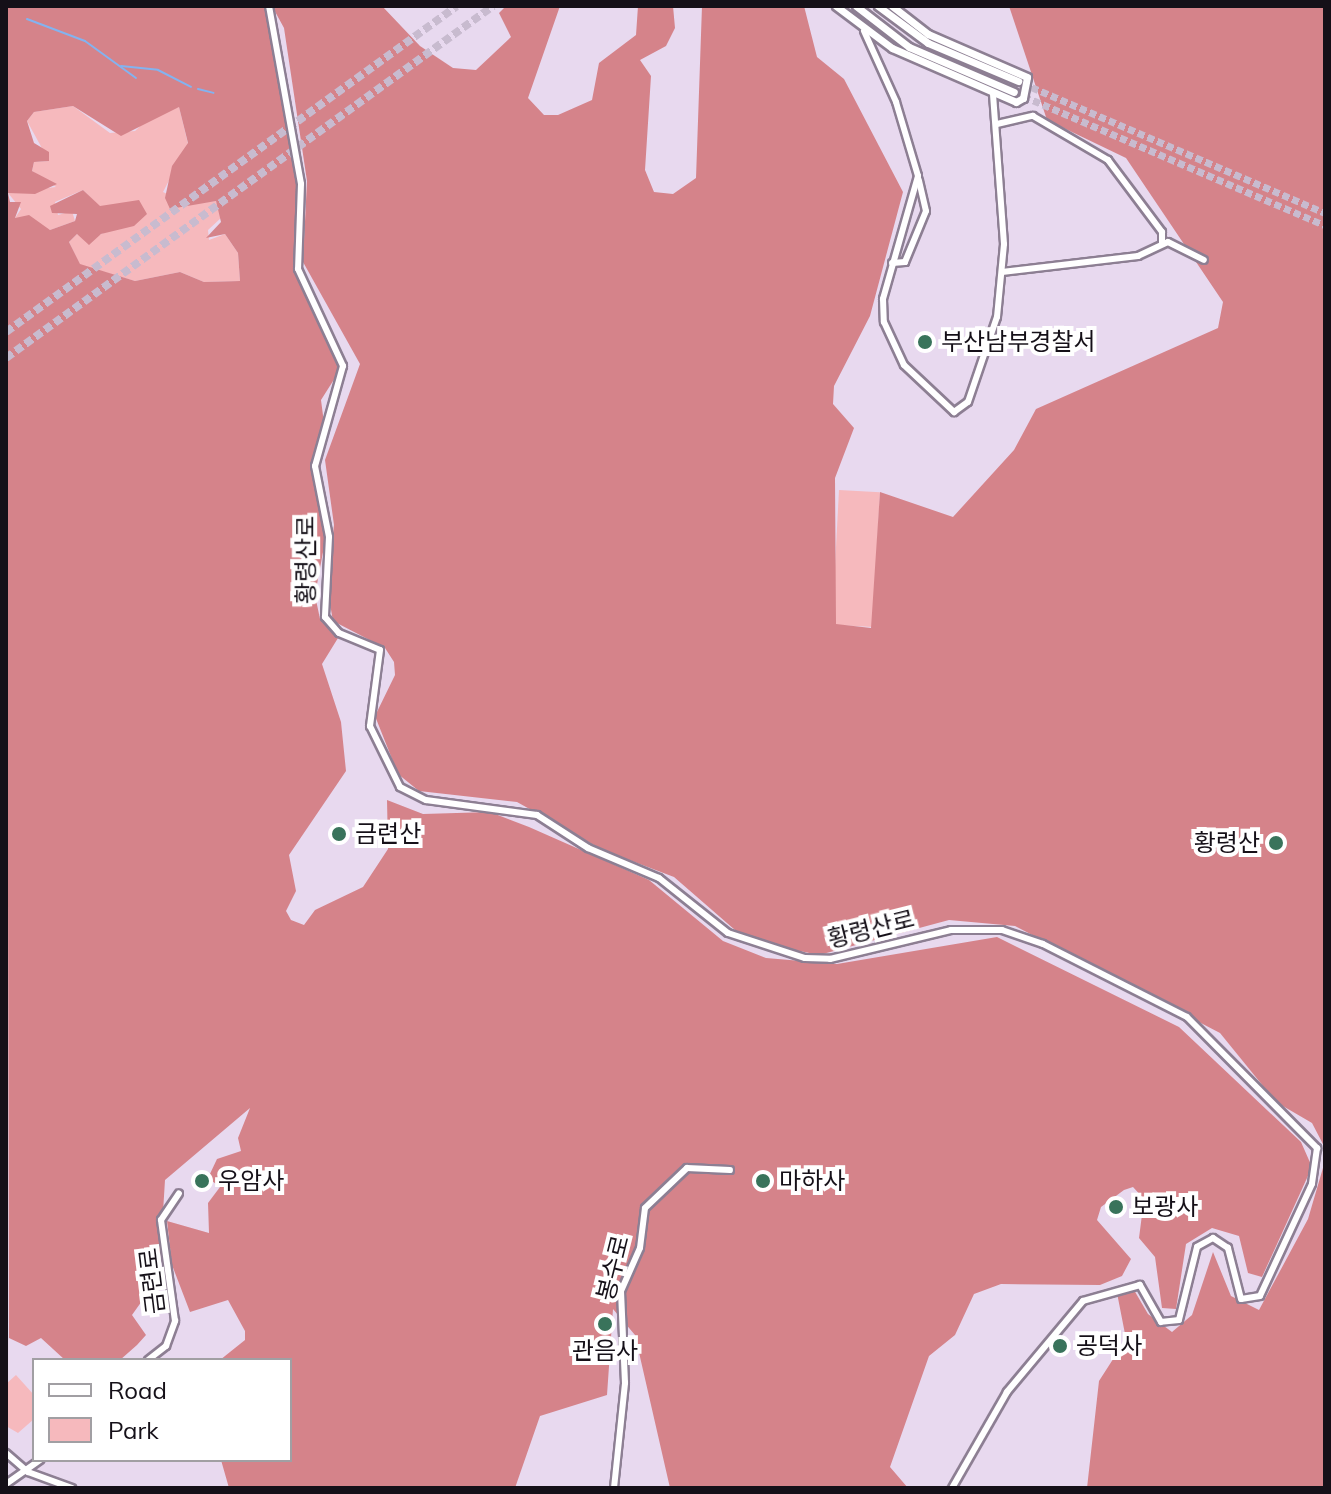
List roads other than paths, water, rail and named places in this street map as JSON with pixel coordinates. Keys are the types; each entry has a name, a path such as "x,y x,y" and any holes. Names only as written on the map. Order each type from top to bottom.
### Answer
{"main road":[{"path":"836,6 864,31 993,93 1020,101 1029,80 928,34 892,6"},
{"path":"856,6 909,47 1014,92"},
{"path":"878,6 928,43 1018,81"}],"street":[{"name":"황령산로","path":"269,6 301,184 298,269 343,366 315,466 329,537 325,617 339,633 380,650 370,726 400,787 426,800 537,815 588,848 659,878 728,933 805,958 830,959 951,930 1002,930 1043,944 1187,1017 1317,1148 1312,1184 1260,1296 1241,1299 1228,1248 1213,1238 1197,1247 1179,1320 1161,1322 1140,1285 1083,1301 1007,1392 952,1488"},
{"path":"864,31 896,102 926,211 905,262 892,263"},
{"path":"918,176 892,263 882,312 894,351 954,412 968,402 991,341 1002,272 997,124 993,93"},
{"path":"997,124 1033,116 1108,160 1162,232 1162,244"},
{"path":"1002,272 1138,256 1162,244 1175,242 1204,260"},
{"name":"봉수로","path":"614,1488 625,1383 621,1291 640,1248 645,1208 687,1168 730,1170"},
{"name":"금련로","path":"151,1358 166,1346 175,1321 161,1220 179,1193"},
{"path":"6,1453 22,1467 72,1488"},
{"path":"6,1484 22,1467 35,1462"}],"waterway":[{"path":"27,19 85,41 136,78"},
{"path":"121,66 158,70 191,87"},
{"path":"198,89 214,93"}],"tunnel":[{"path":"6,332 457,6"},
{"path":"6,358 493,6"},
{"path":"1022,83 1325,213"},
{"path":"1014,92 1325,225"}],"place":[{"name":"부산남부경찰서","path":"925,342"},
{"name":"금련산","path":"339,834"},
{"name":"황령산","path":"1276,843"},
{"name":"우암사","path":"202,1181"},
{"name":"마하사","path":"763,1181"},
{"name":"보광사","path":"1116,1207"},
{"name":"관음사","path":"605,1324"},
{"name":"공덕사","path":"1060,1346"}]}
